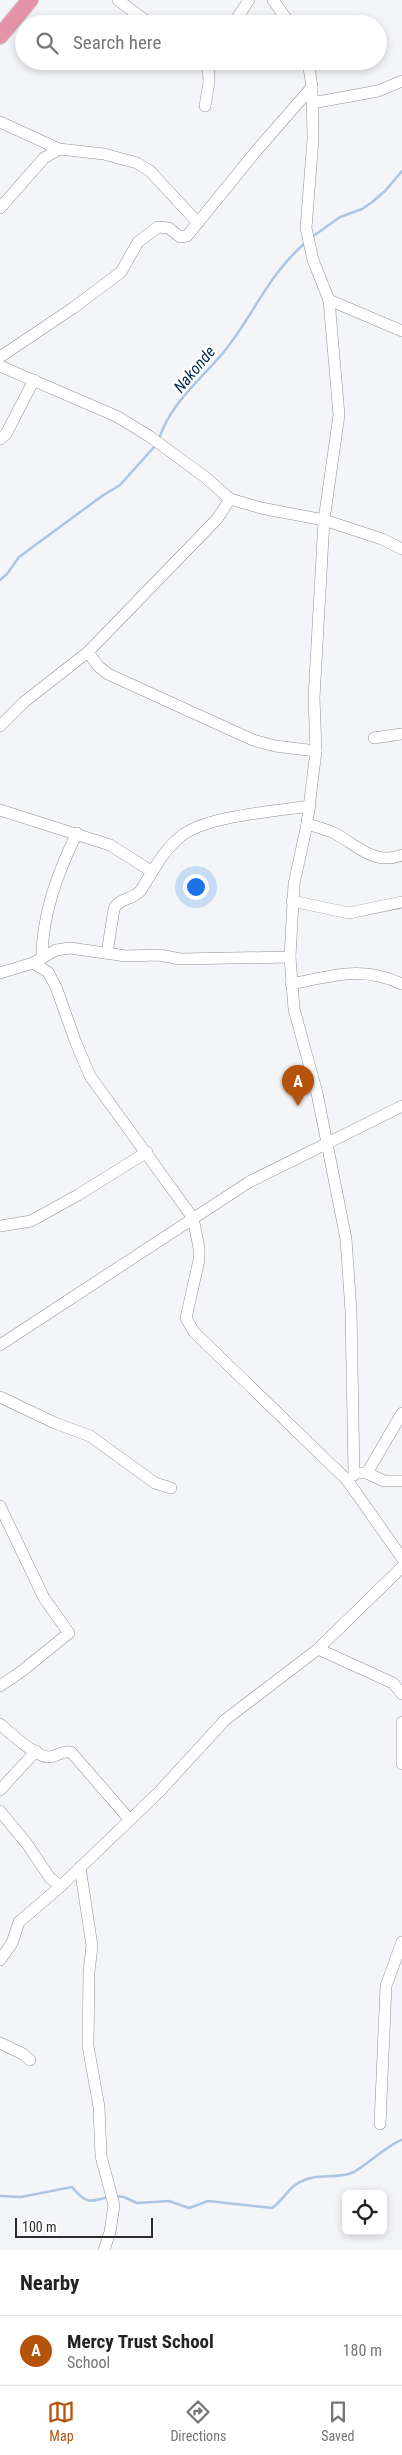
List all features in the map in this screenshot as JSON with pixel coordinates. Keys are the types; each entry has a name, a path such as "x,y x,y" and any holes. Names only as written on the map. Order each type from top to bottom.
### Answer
{"highway":[{"path":"18,15 30,0"},
{"path":"0,36 15,18"}],"street":[{"path":"118,0 138,15"},
{"path":"239,15 249,0"},
{"path":"273,0 284,15"},
{"path":"205,106 209,84 208,70"},
{"path":"309,70 312,87 312,140 306,228 313,260 330,300 339,415 324,520 314,698 316,751 310,806 294,884 290,956 294,1009 317,1093 346,1239 351,1311 351,1478"},
{"path":"312,103 378,91 402,81"},
{"path":"0,357 73,308 121,272 138,242 158,227 169,228 176,235 184,237 198,223 257,150 312,87"},
{"path":"0,122 59,149 104,154 137,162 150,170 198,223"},
{"path":"0,208 44,158 59,149"},
{"path":"330,300 402,331"},
{"path":"0,366 116,416 149,436 205,477 230,499 260,508 324,520 382,539 402,548"},
{"path":"0,439 6,434 34,380"},
{"path":"0,726 24,702 88,652 217,519 230,499"},
{"path":"88,652 98,666 108,674 253,740 275,746 316,751"},
{"path":"374,738 402,734"},
{"path":"107,953 115,905 140,892 151,871 172,845 187,833 237,816 310,806"},
{"path":"0,810 110,845 151,871"},
{"path":"307,824 335,834 373,857 388,859 402,855"},
{"path":"37,961 60,869 77,833"},
{"path":"292,901 349,913 402,902"},
{"path":"0,973 37,961 56,950 70,948 126,956 160,956 180,959 290,956"},
{"path":"37,961 48,972 56,987 90,1076 147,1152 193,1218 199,1248 199,1260 187,1305 186,1318 188,1323 194,1332 351,1478 402,1558"},
{"path":"291,984 352,973 383,975 402,984"},
{"path":"0,1345 249,1182 402,1106"},
{"path":"0,1226 31,1221 78,1195 147,1152"},
{"path":"0,1398 55,1423 90,1436 155,1483 171,1488"},
{"path":"351,1478 367,1473 402,1413"},
{"path":"367,1473 384,1481 402,1481"},
{"path":"0,1506 4,1524 44,1598 69,1633 30,1666 0,1686"},
{"path":"0,1959 12,1943 19,1922 61,1886 159,1792 225,1720 318,1649 402,1567"},
{"path":"318,1649 393,1683 402,1694"},
{"path":"402,1722 402,1764"},
{"path":"0,1724 16,1740 48,1757 66,1751 70,1752 130,1820"},
{"path":"0,1790 36,1751"},
{"path":"0,1811 27,1844 50,1878 61,1886"},
{"path":"80,1868 92,1946 89,1972 88,2046 99,2106 101,2156 114,2204 110,2232 104,2250"},
{"path":"380,2124 386,1986 402,1942"},
{"path":"0,2042 23,2054 30,2060"}],"waterway":[{"name":"Nakonde","path":"312,237 340,217 362,209 371,203 385,191 402,171"},
{"name":"Nakonde","path":"159,439 164,426 178,404 223,353 281,268 306,242"},
{"name":"Nakonde","path":"0,580 7,574 19,557 120,485 155,446"},
{"path":"116,2196 124,2197 137,2203 169,2201 189,2208 208,2201 272,2208 295,2185 307,2179 354,2172 402,2140"},
{"path":"0,2196 21,2197 72,2187 84,2199 92,2201 108,2197"}],"place":[{"name":"Mercy Trust School","path":"298,1106"}]}
